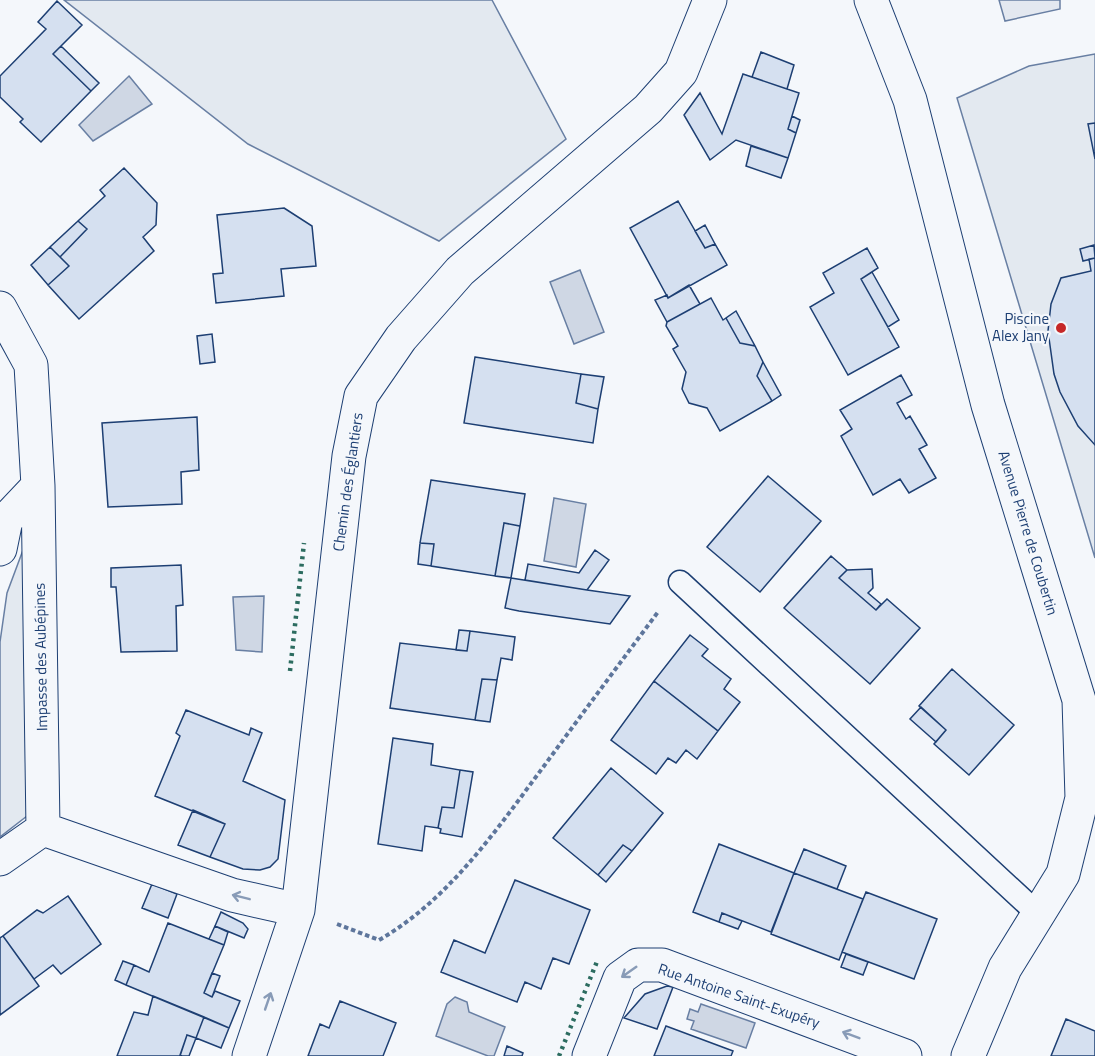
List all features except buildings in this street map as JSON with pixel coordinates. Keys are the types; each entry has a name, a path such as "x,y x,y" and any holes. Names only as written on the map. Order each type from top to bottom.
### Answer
{"street":[{"name":"Chemin des Églantiers","path":"249,1056 298,910 349,456 361,396 402,338 460,271 648,109 681,72 710,0"},
{"name":"Avenue Pierre de Coubertin","path":"871,0 910,100 988,405 1079,700 1082,798 1062,874 1005,968 968,1056"},
{"name":"Impasse des Aubépines","path":"0,308 31,365 38,486 43,829"},
{"path":"0,549 6,520 38,486"},
{"path":"0,860 43,829 232,895 298,910"},
{"name":"Rue Antoine Saint-Exupéry","path":"589,1056 620,978 638,965 662,965 905,1056"}],"lane":[{"path":"680,582 1038,914"}],"path":[{"path":"298,910 379,940 404,926 454,880 500,826 680,582"}],"shaded area":[{"path":"64,0 492,0 566,139 439,241 248,144"},
{"path":"999,0 1060,0 1060,9 1005,21"},
{"name":"Piscine Alex Jany","path":"1095,54 1095,558 957,98 1029,66"},
{"path":"129,76 152,104 93,141 79,125"},
{"path":"580,270 604,332 574,344 550,282"},
{"path":"554,498 586,504 576,567 544,561"},
{"path":"29,534 27,816 0,837 0,642 7,593"},
{"path":"264,596 262,652 236,650 233,597"},
{"path":"455,997 467,1002 469,1012 505,1027 494,1056 488,1056 436,1036 447,1004"},
{"path":"701,1004 755,1023 746,1048 691,1029 694,1021 687,1019 690,1009 698,1012"}],"hedge":[{"path":"290,671 304,543"},
{"path":"559,1056 598,959"}],"place":[{"name":"Piscine Alex Jany","path":"1061,328"}]}
